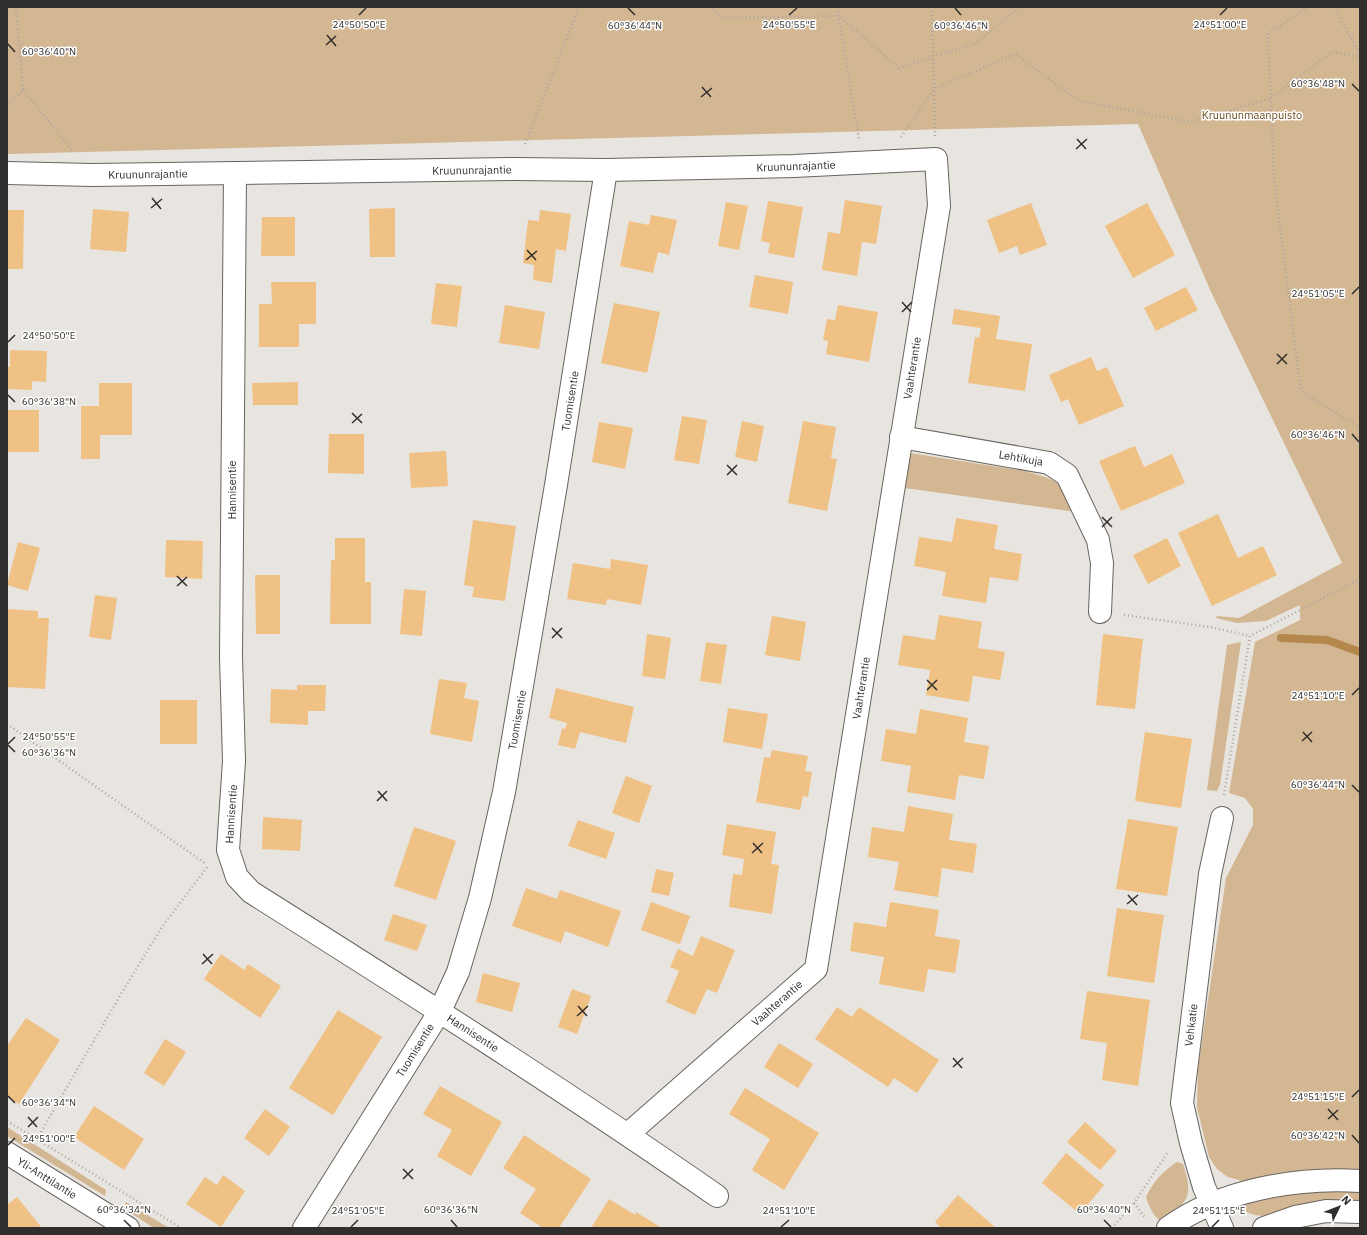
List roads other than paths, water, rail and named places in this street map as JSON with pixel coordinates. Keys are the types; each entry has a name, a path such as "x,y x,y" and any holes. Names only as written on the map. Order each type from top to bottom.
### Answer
{"street":[{"name":"Kruununrajantie","path":"7,173 92,175 516,169 606,170 863,164 936,159"},
{"name":"Vaahterantie","path":"628,1134 816,969 900,438 939,206 936,159"},
{"name":"Tuomisentie","path":"304,1228 440,1011 458,972 480,898 504,792 556,485 606,170"},
{"name":"Hannisentie","path":"235,173 231,657 234,760 228,850 237,877 251,892 440,1011 628,1134 717,1196"},
{"name":"Lehtikuja","path":"900,438 1049,463 1068,475 1098,540 1102,563 1100,612"},
{"name":"Vehkatie","path":"1222,818 1210,874 1182,1103 1191,1143 1204,1187 1222,1228"},
{"name":"Yli-Anttilantie","path":"7,1153 128,1228"},
{"path":"1159,1226 1179,1220 1212,1204 1260,1188 1305,1181 1360,1181"},
{"path":"1264,1228 1295,1218 1326,1211 1360,1212"}],"waterway":[{"path":"1281,638 1327,640 1360,652"}],"park label":[{"name":"Kruununmaanpuisto","path":"1252,115"}]}
